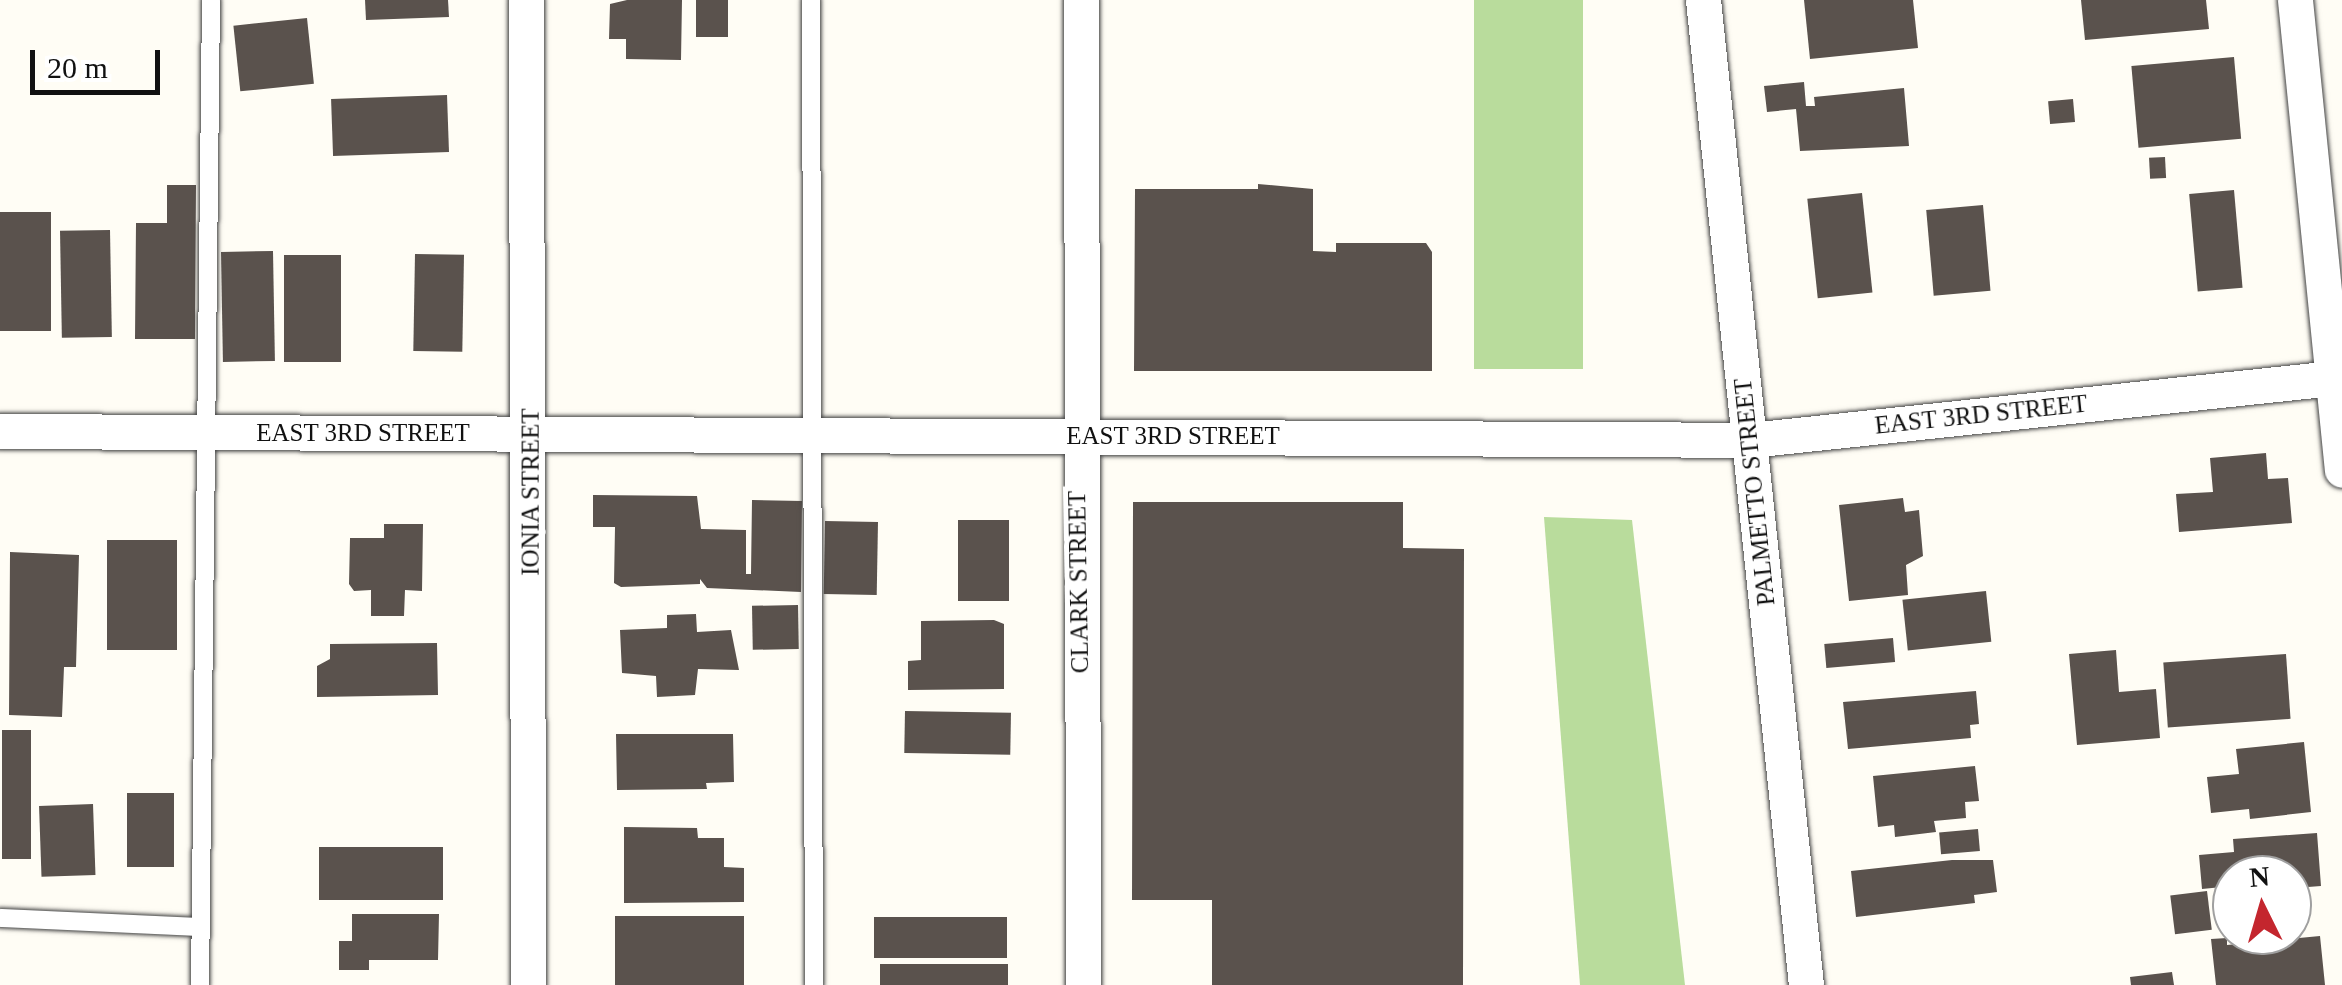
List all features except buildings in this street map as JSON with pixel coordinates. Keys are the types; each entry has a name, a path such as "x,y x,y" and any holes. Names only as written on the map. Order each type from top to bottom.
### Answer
{"street":[{"name":"IONIA STREET","path":"526,0 531,434 528,985"},
{"name":"CLARK STREET","path":"1080,0 1077,435 1083,985"},
{"name":"PALMETTO STREET","path":"1703,0 1806,985"},
{"path":"2295,0 2338,377 2342,470"},
{"name":"EAST 3RD STREET","path":"0,431 1750,440 2338,377"}],"lane":[{"path":"200,985 211,0"},
{"path":"811,0 814,985"},
{"path":"0,918 201,927"}],"green space":[{"path":"1474,0 1583,0 1583,369 1474,369"},
{"path":"1544,517 1632,520 1685,985 1580,985"}]}
